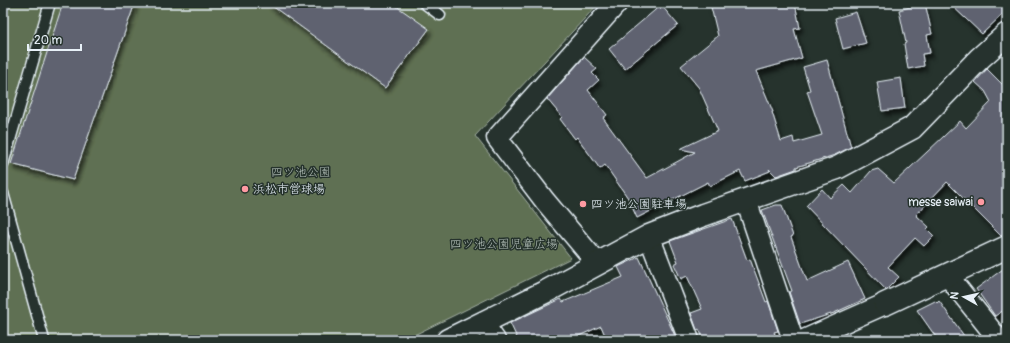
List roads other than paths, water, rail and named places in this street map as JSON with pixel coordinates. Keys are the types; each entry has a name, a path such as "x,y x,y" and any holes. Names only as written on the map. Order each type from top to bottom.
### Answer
{"street":[{"path":"596,263 545,201 497,138 617,3"},
{"path":"448,340 490,331 547,291 596,263 649,236 837,168 912,128 980,58 1007,34"},
{"path":"746,200 793,340"},
{"path":"649,236 689,340"},
{"path":"804,340 832,335 885,304 948,276 1007,247"},
{"path":"948,276 999,340"}],"lane":[{"path":"3,164 50,3"},
{"path":"424,3 440,15"},
{"path":"3,193 44,340"}],"place":[{"name":"浜松市営球場","path":"245,189"},
{"name":"messe saiwai","path":"981,202"},
{"name":"四ツ池公園駐車場","path":"583,204"}],"park label":[{"name":"四ツ池公園","path":"301,172"},
{"name":"四ツ池公園児童広場","path":"504,244"}]}
